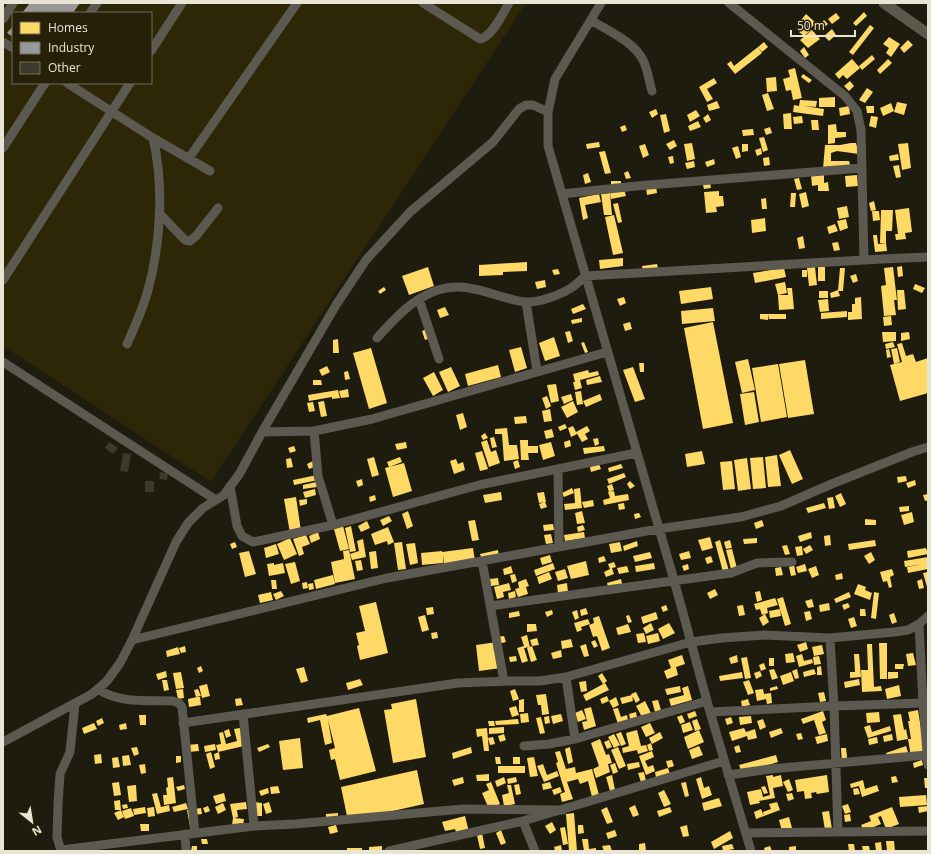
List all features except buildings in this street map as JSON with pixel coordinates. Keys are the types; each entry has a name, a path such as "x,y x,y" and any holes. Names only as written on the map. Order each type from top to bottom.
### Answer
{"main road":[{"path":"884,3 928,34"}],"street":[{"path":"3,19 13,3"},
{"path":"91,12 97,3"},
{"path":"152,49 182,3"},
{"path":"189,158 297,3"},
{"path":"428,4 480,39 487,36 509,3"},
{"path":"601,3 555,79 548,112 548,146 751,851"},
{"path":"730,3 845,96 859,118 861,130 864,260"},
{"path":"591,20 635,49 647,70 652,91"},
{"path":"3,42 12,47"},
{"path":"3,148 44,84"},
{"path":"70,84 153,138 210,171"},
{"path":"3,280 129,84"},
{"path":"3,742 92,694 106,681 120,663 132,640 176,542 188,523 203,508 224,495 240,473 262,432 336,305 366,260 410,212 493,142 519,109 526,105 533,105 548,112"},
{"path":"127,344 141,312 148,289 157,246 159,213 157,156 153,138"},
{"path":"562,194 636,186 862,168"},
{"path":"159,213 185,240 190,241 196,236 218,208"},
{"path":"377,338 396,317 419,299 439,290 467,287 526,302 549,298 572,288 585,276 928,257"},
{"path":"419,299 439,360"},
{"path":"526,302 537,371"},
{"path":"262,432 314,431 372,418 607,352"},
{"path":"3,362 216,500"},
{"path":"314,431 318,476 333,525"},
{"path":"132,640 387,578 658,529 741,517 781,506 912,452 928,448"},
{"path":"230,486 237,526 242,536 253,542 333,525 480,484 636,453"},
{"path":"558,469 559,547"},
{"path":"482,561 504,681"},
{"path":"490,606 674,580 731,574 757,563 792,562"},
{"path":"184,723 458,683 540,681 566,677 691,642 722,638 764,635 830,638 908,630 919,624 928,616"},
{"path":"919,624 928,765"},
{"path":"830,638 838,832"},
{"path":"566,677 575,739"},
{"path":"98,689 106,694 126,700 173,701 179,703 182,707 195,833"},
{"path":"524,746 549,744 575,739 707,701"},
{"path":"710,712 923,703"},
{"path":"74,704 70,752 60,774 57,838 61,850 254,826 295,824 463,809 562,810"},
{"path":"243,714 254,826"},
{"path":"728,775 770,769 927,755"},
{"path":"389,851 523,821 724,760"},
{"path":"523,821 535,851"},
{"path":"746,833 928,831"},
{"path":"185,834 186,851"}],"shaded area":[{"path":"3,3 526,3 211,482 3,346"}]}
